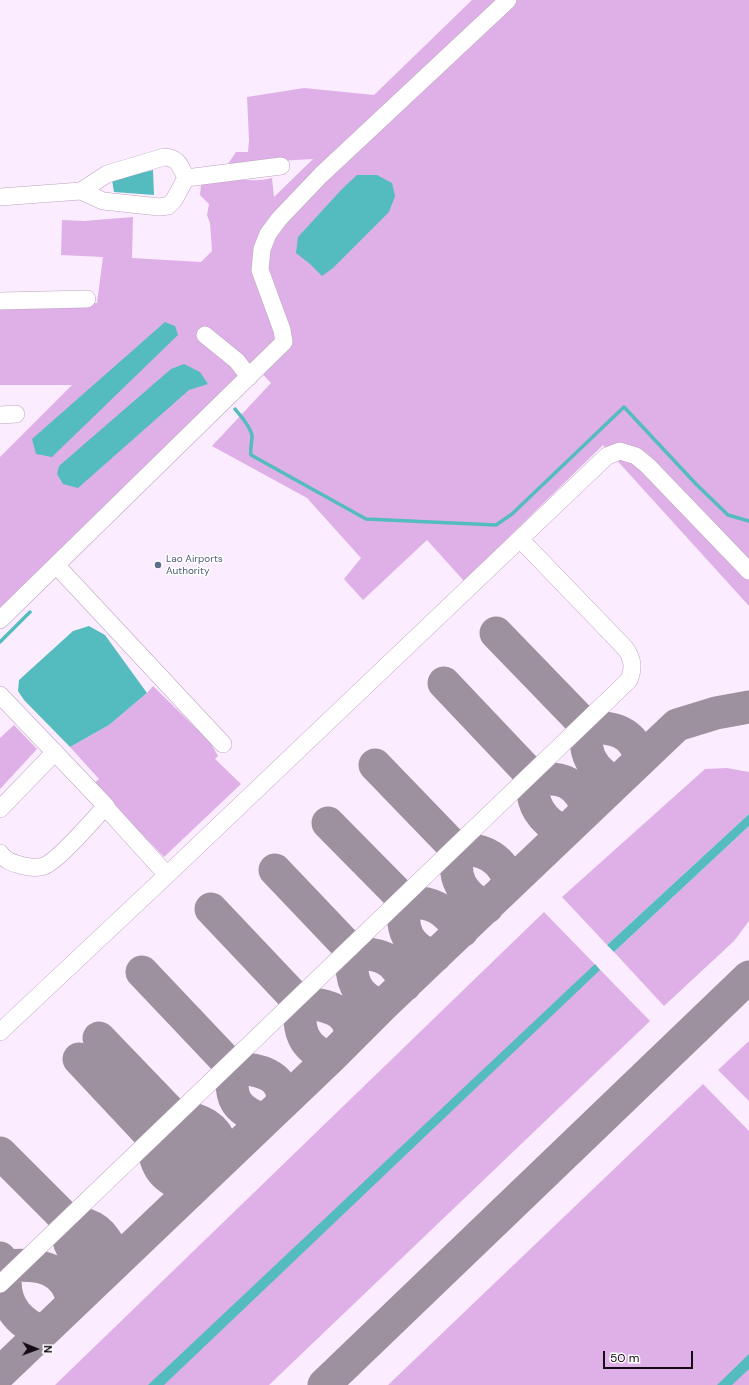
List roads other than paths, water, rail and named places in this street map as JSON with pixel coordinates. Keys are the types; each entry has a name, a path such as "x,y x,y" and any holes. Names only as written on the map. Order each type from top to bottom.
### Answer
{"street":[{"path":"0,620 284,342 280,322 260,270 262,249 268,234 279,219 321,175 508,0"},
{"path":"81,192 107,174 164,158 172,158 178,161 186,178"},
{"path":"186,178 281,166"},
{"path":"0,197 81,192 102,201 159,207 168,206 174,200 186,178"},
{"path":"0,301 87,299"},
{"path":"206,335 237,361 249,377"},
{"path":"0,1032 607,456 620,451 636,456 648,466 749,571"},
{"path":"0,1284 629,680 633,663 625,648 520,539"},
{"path":"56,565 223,744"},
{"path":"0,694 106,806 167,875"},
{"path":"0,809 55,752"},
{"path":"0,853 5,860 35,868 45,866 59,856 106,806"}],"waterway":[{"path":"235,409 250,429 252,436 251,455 366,519 496,525 512,514 624,407 696,484 728,515 749,521"},
{"path":"0,642 30,612"}],"place":[{"name":"Lao Airports Authority","path":"158,565"}]}
